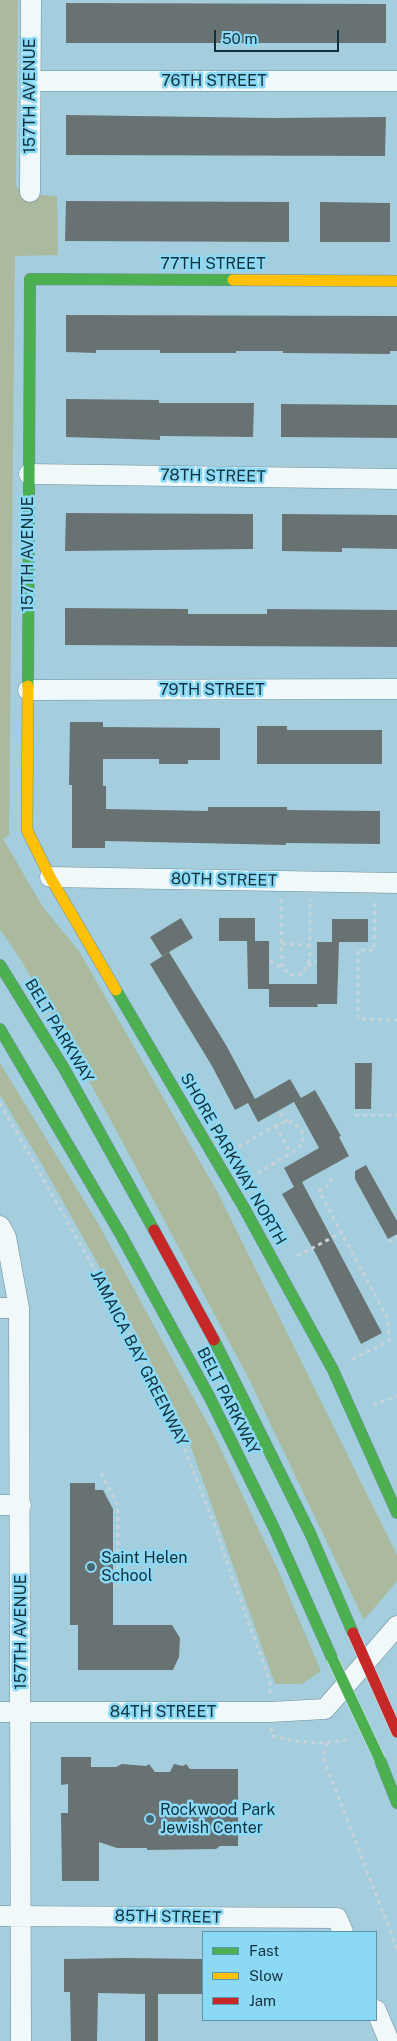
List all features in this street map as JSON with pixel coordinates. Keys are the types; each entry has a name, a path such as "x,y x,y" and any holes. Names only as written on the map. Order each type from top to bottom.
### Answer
{"main road":[{"name":"77TH STREET","path":"30,279 397,281"},
{"name":"157TH AVENUE","path":"27,830 30,279"},
{"name":"SHORE PARKWAY NORTH","path":"27,830 50,877 243,1206 333,1370 397,1513"},
{"name":"BELT PARKWAY","path":"0,965 65,1070 206,1324 306,1525 397,1732"},
{"name":"BELT PARKWAY","path":"0,1029 116,1228 210,1398 274,1528 380,1760 397,1803"}],"street":[{"name":"157TH AVENUE","path":"30,192 31,0"},
{"name":"76TH STREET","path":"30,81 397,81"},
{"name":"78TH STREET","path":"29,474 397,478"},
{"name":"79TH STREET","path":"28,690 397,690"},
{"name":"80TH STREET","path":"50,877 397,882"},
{"name":"157TH AVENUE","path":"0,1226 6,1236 21,1505 21,2041"},
{"path":"0,1505 21,1505"},
{"name":"84TH STREET","path":"0,1712 270,1712 325,1709 397,1626"},
{"name":"85TH STREET","path":"0,1916 340,1925"},
{"path":"377,2012 389,2041"}],"path":[{"path":"280,881 282,968"},
{"path":"308,966 310,945 309,881"},
{"path":"375,903 374,950 358,950 358,1019 397,1020"},
{"path":"282,944 310,945"},
{"path":"270,961 291,975 303,974 308,966 316,961"},
{"path":"292,978 297,975"},
{"name":"JAMAICA BAY GREENWAY","path":"0,1103 151,1375 179,1435 215,1526 229,1572 270,1681 272,1736 295,1741 326,1743"},
{"path":"280,1112 287,1122"},
{"path":"355,1115 397,1115"},
{"path":"238,1147 276,1125 287,1122 294,1122 302,1131 302,1142 300,1145 254,1175"},
{"path":"300,1129 301,1122"},
{"path":"276,1125 290,1153"},
{"path":"300,1145 302,1151"},
{"path":"331,1178 331,1183 319,1191 388,1319 388,1341 351,1360"},
{"path":"297,1256 340,1233"},
{"path":"388,1242 397,1237"},
{"path":"373,1405 397,1396"},
{"path":"101,1473 118,1506 118,1586 114,1586"},
{"path":"348,1740 326,1743 322,1757 397,1949"}],"green space":[{"path":"0,0 18,0 16,185 22,194 57,196 58,255 15,256 9,835 3,839 43,907 79,951 218,1193 397,1555 397,1581 364,1620 250,1381 109,1117 21,960 0,930"},
{"path":"0,1063 99,1225 215,1437 278,1570 321,1671 302,1684 275,1684 185,1430 132,1325 44,1168 0,1095"}],"building":[{"path":"66,3 386,4 386,43 66,43"},
{"path":"66,115 273,118 386,117 385,156 66,155"},
{"path":"66,201 289,202 289,242 65,241"},
{"path":"320,202 390,203 390,242 320,242"},
{"path":"66,315 397,316 397,351 390,351 390,354 283,353 283,351 160,353 160,350 96,350 96,353 66,352"},
{"path":"66,399 159,400 159,403 254,403 253,437 160,436 160,440 66,437"},
{"path":"281,404 397,405 397,438 281,437"},
{"path":"66,513 253,514 253,549 65,551"},
{"path":"282,514 397,515 397,549 342,548 342,552 282,551"},
{"path":"65,608 188,609 188,614 267,614 267,609 397,610 397,647 65,645"},
{"path":"70,722 103,722 103,727 220,728 220,760 188,760 188,764 159,764 159,759 103,759 103,786 106,786 106,809 208,811 208,807 287,807 287,810 380,811 380,844 286,843 286,845 105,841 105,848 72,848 72,785 69,785"},
{"path":"257,726 287,726 287,730 382,730 382,764 257,764"},
{"path":"181,918 193,938 162,956 150,937"},
{"path":"219,918 255,918 255,941 219,941"},
{"path":"332,919 368,919 368,942 339,942 337,1004 317,1004 318,1007 269,1007 269,989 248,989 247,941 269,941 269,984 317,984 317,942 332,942"},
{"path":"169,952 226,1045 255,1099 290,1079 301,1098 258,1122 248,1103 235,1110 212,1066 150,964"},
{"path":"355,1063 372,1063 371,1109 355,1109"},
{"path":"315,1090 341,1136 339,1137 349,1156 302,1182 382,1333 361,1344 317,1256 282,1194 294,1187 284,1168 319,1148 294,1102"},
{"path":"366,1165 397,1221 397,1234 388,1239 355,1179 355,1171"},
{"name":"Saint Helen School","path":"70,1483 95,1483 95,1490 103,1490 113,1509 113,1625 172,1625 180,1638 179,1657 173,1670 78,1670 78,1625 70,1625"},
{"name":"Rockwood Park Jewish Center","path":"61,1757 91,1757 91,1767 116,1767 122,1764 146,1766 149,1764 155,1772 170,1772 174,1764 183,1766 186,1764 190,1769 238,1769 238,1846 220,1846 216,1849 147,1850 147,1848 117,1848 99,1842 99,1881 62,1881 61,1813 68,1813 68,1784 61,1785"},
{"path":"64,1959 202,1959 202,1994 158,1994 158,2041 145,2041 145,1994 98,1993 97,2041 71,2041 70,1992 64,1992"}],"traffic: fast":[{"path":"28,686 30,279 233,280"},
{"path":"0,965 65,1070 154,1230"},
{"path":"116,990 243,1206 333,1370 397,1513"},
{"path":"0,1029 121,1235 210,1398 274,1528 332,1658"},
{"path":"214,1340 310,1533 353,1633"},
{"path":"332,1658 380,1760"},
{"path":"380,1760 397,1803"}],"traffic: slow":[{"path":"233,280 397,281"},
{"path":"28,686 27,830 50,877 116,990"}],"traffic: jam":[{"path":"154,1230 214,1340"},
{"path":"353,1633 397,1732"}],"place":[{"name":"Saint Helen School","path":"91,1567"},
{"name":"Rockwood Park Jewish Center","path":"150,1819"}]}
